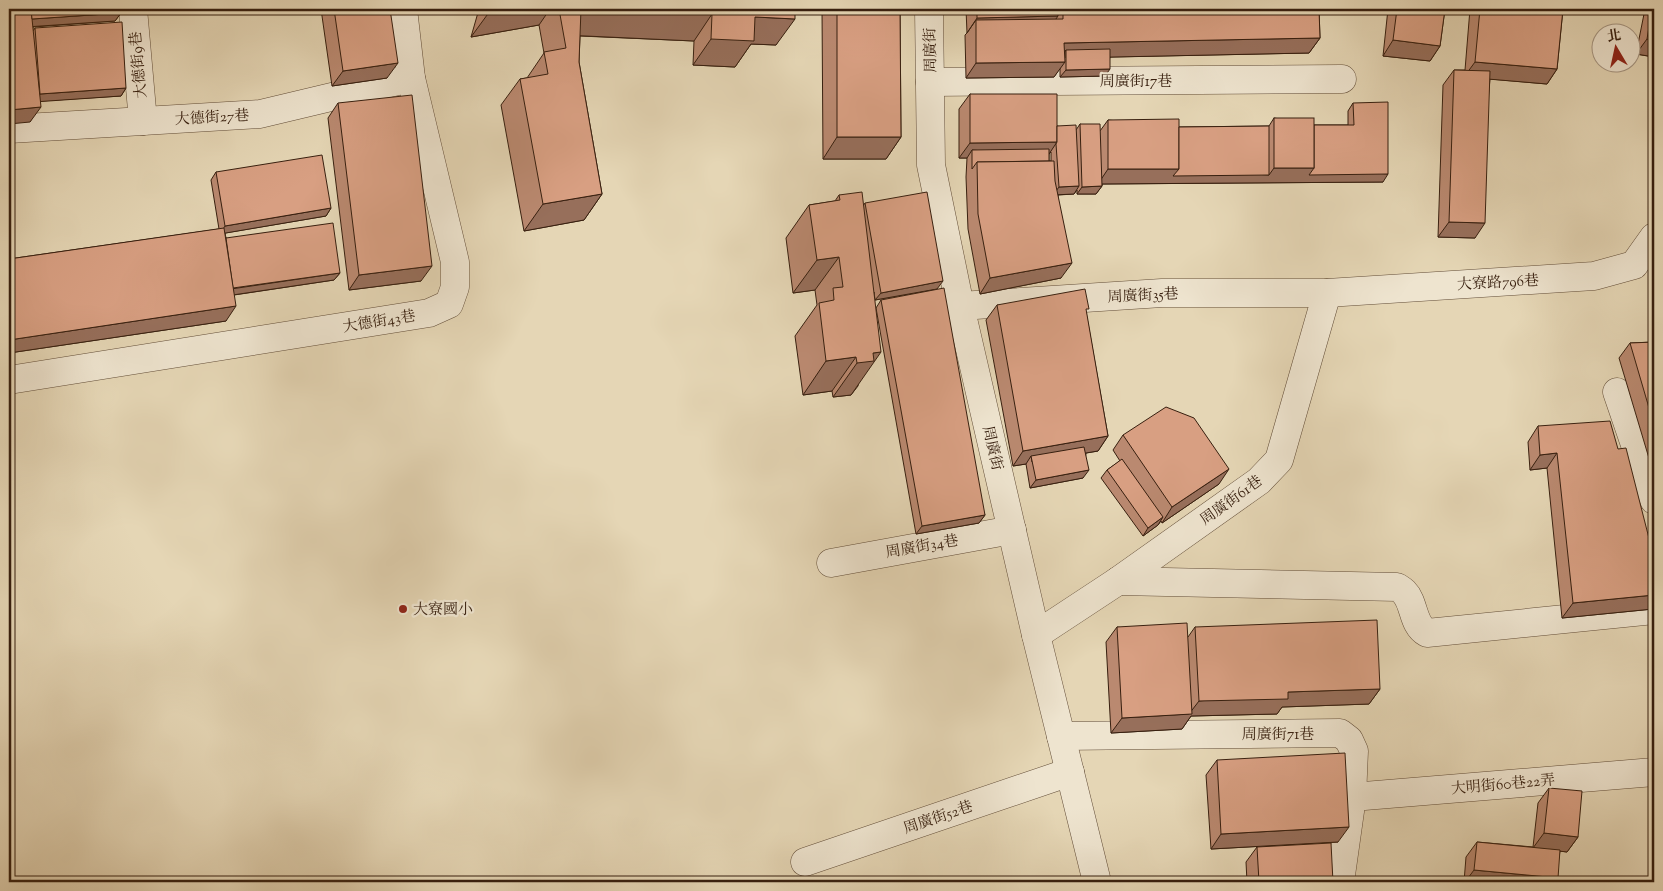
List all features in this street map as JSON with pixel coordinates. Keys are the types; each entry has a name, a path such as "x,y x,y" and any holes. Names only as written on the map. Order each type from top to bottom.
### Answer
{"street":[{"name":"大德街9巷","path":"133,9 143,121"},
{"name":"大德街43巷","path":"9,380 429,313 449,304 455,288 455,262 411,78 403,9"},
{"name":"周廣街","path":"928,9 931,165 960,306 1036,635 1097,882"},
{"name":"大德街27巷","path":"9,129 260,114 411,78"},
{"name":"周廣街17巷","path":"930,82 1342,79"},
{"name":"大寮路796巷","path":"1327,292 1594,276 1634,264 1654,238"},
{"name":"周廣街35巷","path":"960,306 1162,293 1327,292"},
{"name":"周廣街61巷","path":"1036,635 1259,481 1279,460 1327,292"},
{"path":"1617,392 1654,499"},
{"name":"周廣街34巷","path":"831,563 1012,530"},
{"path":"1118,580 1398,587 1405,592 1419,626 1427,633 1654,610"},
{"name":"周廣街71巷","path":"1061,736 1340,733 1349,740 1354,751 1352,797 1340,882"},
{"name":"周廣街52巷","path":"806,862 1070,772"},
{"name":"大明街60巷22弄","path":"1352,797 1654,772"}],"building":[{"path":"9,9 31,9 41,107 9,110"},
{"path":"31,9 121,9 121,13 32,19"},
{"path":"334,9 390,9 398,63 343,71"},
{"path":"559,9 581,9 579,62 602,194 543,204 520,79 548,74 544,52 566,48"},
{"path":"589,9 795,9 795,19 755,17 754,41 711,39 712,14"},
{"path":"837,9 900,9 901,137 837,137"},
{"path":"977,9 1058,9 1058,16 977,18"},
{"path":"1063,9 1319,9 1320,38 1064,43 1065,62 976,63 976,20 1063,19"},
{"path":"1397,9 1445,9 1440,46 1393,40"},
{"path":"1480,9 1563,9 1557,69 1475,62"},
{"path":"1652,9 1654,9 1654,40 1647,39"},
{"path":"122,22 126,88 40,94 35,28"},
{"path":"1110,49 1110,69 1066,70 1066,50"},
{"path":"1454,70 1490,71 1485,223 1449,222"},
{"path":"970,94 1057,94 1057,142 970,143"},
{"path":"412,95 432,266 359,275 338,103"},
{"path":"1388,102 1388,174 1309,175 1314,168 1314,125 1354,125 1353,103"},
{"path":"1274,118 1314,118 1314,168 1274,168"},
{"path":"1179,119 1179,169 1108,169 1108,120"},
{"path":"1080,124 1100,124 1102,186 1082,187"},
{"path":"1076,125 1079,186 1059,187 1056,144 1057,126"},
{"path":"1269,126 1269,175 1173,176 1179,169 1179,127"},
{"path":"1049,149 1049,161 977,162 972,169 972,150"},
{"path":"322,155 331,208 225,226 216,172"},
{"path":"1054,161 1055,181 1072,263 990,278 978,214 977,162"},
{"path":"862,192 881,352 873,353 874,361 857,363 856,357 826,361 819,303 834,300 833,288 843,287 839,257 817,260 809,205 840,200 839,195"},
{"path":"927,192 943,281 881,293 865,203"},
{"path":"333,223 340,273 233,288 226,238"},
{"path":"224,228 236,306 9,340 9,259"},
{"path":"944,288 985,515 922,526 881,300"},
{"path":"1085,289 1089,309 1086,309 1108,436 1023,451 997,305"},
{"path":"1654,342 1654,425 1630,343"},
{"path":"1166,407 1194,418 1229,469 1172,507 1123,435"},
{"path":"1610,421 1618,449 1626,448 1654,558 1654,595 1573,603 1557,453 1540,455 1538,426"},
{"path":"1084,447 1089,470 1036,480 1031,456"},
{"path":"1122,459 1163,517 1148,528 1107,470"},
{"path":"1377,620 1380,689 1288,692 1288,699 1199,701 1195,627"},
{"path":"1187,623 1192,714 1122,718 1117,627"},
{"path":"1345,753 1349,827 1221,834 1217,760"},
{"path":"1549,788 1582,791 1578,837 1544,833"},
{"path":"1477,842 1560,850 1558,878 1474,870"},
{"path":"1331,843 1333,882 1259,882 1257,847"}],"place":[{"name":"大寮國小","path":"403,609"}]}
